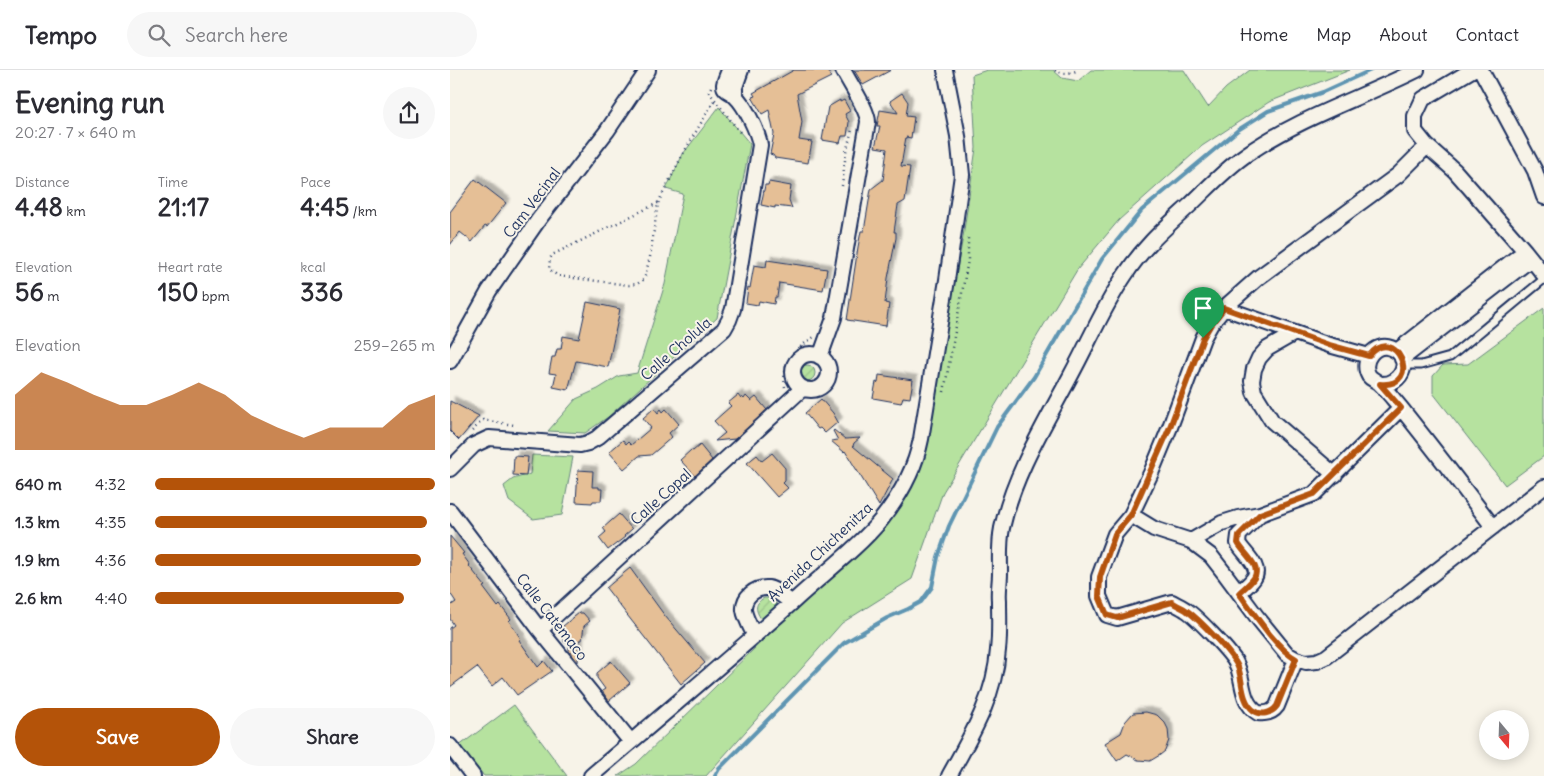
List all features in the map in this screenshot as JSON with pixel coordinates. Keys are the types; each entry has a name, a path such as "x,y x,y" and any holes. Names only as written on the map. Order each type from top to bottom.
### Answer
{"street":[{"name":"Cam Vecinal","path":"450,361 504,268 607,131 648,70"},
{"path":"718,85 729,70"},
{"path":"735,96 735,87 740,70"},
{"path":"820,357 834,318 868,122 865,110 843,70"},
{"name":"Avenida Chichenitza","path":"591,776 755,636 863,539 881,519 904,487 918,452 946,290 962,176 958,136 945,70"},
{"path":"949,776 979,721 990,695 995,674 1000,622 998,600 1000,549 1005,517 1020,474 1124,276 1144,248 1157,234 1231,166 1247,154 1310,118 1418,70"},
{"path":"1472,70 1422,99 1415,116 1416,131 1427,146 1455,171 1544,275"},
{"path":"1481,70 1535,171 1544,197"},
{"name":"Calle Cholula","path":"450,469 474,445 489,438 580,445 588,443 597,438 724,328 733,309 760,145 758,135 744,108 735,96 718,85"},
{"path":"1296,659 1274,710 1265,714 1258,713 1248,704 1235,661 1187,610 1172,602 1117,618 1107,615 1099,596 1100,577 1115,534 1131,515 1170,427 1203,338 1211,324 1224,308 1277,263 1398,176 1427,146"},
{"path":"1401,358 1528,255"},
{"path":"1224,308 1329,345 1369,356"},
{"path":"1295,333 1267,349 1259,358 1254,369 1252,382 1254,392 1272,420 1336,475"},
{"path":"1380,384 1394,382 1403,372 1401,358 1387,347 1382,347 1372,352 1369,356 1367,362 1369,376 1380,384 1401,408 1493,527"},
{"path":"814,355 820,357 828,366 829,371 826,382 823,386 814,390 803,388 795,380 794,370 796,364 803,356 814,355"},
{"name":"Calle Copal","path":"540,630 803,388"},
{"path":"1191,541 1222,524 1238,518 1260,514 1314,494 1336,475 1401,408"},
{"path":"1131,515 1154,529 1191,541 1211,556 1287,654 1306,662 1317,661 1326,657 1544,487"},
{"name":"Calle Catemaco","path":"450,511 540,630 631,742"},
{"path":"1239,593 1254,578 1256,569 1240,547 1239,535 1260,514"},
{"path":"755,636 744,611 745,603 750,594 756,590 768,588 792,602"},
{"path":"450,746 473,776"}],"lane":[{"path":"1401,358 1421,365 1450,357 1544,279"}],"path":[{"path":"1055,70 1057,72 1069,73 1079,70"},
{"path":"658,203 552,255 548,269 558,276 629,285 637,284 646,276 658,203 714,100 718,85"},
{"path":"718,85 709,92 744,137"},
{"path":"842,191 846,152 854,122"},
{"path":"944,393 968,260 968,230"},
{"path":"786,387 784,378 787,361 800,346 815,336"},
{"path":"471,432 483,420 520,426"}],"green space":[{"path":"987,70 1053,70 1062,78 1078,81 1091,70 1184,70 1208,107 1226,88 1250,70 1350,70 1269,102 1202,146 1119,220 1077,270 943,492 912,579 842,623 706,776 618,776 636,764 878,528 920,465 963,237 976,148 972,75"},
{"path":"719,107 750,144 717,318 608,417 585,433 548,431 576,399 598,389 619,376 637,373 665,284 683,194 666,189 683,154"},
{"path":"1544,308 1544,456 1505,485 1433,393 1433,376 1443,365 1468,364"},
{"path":"807,365 813,367 815,373 813,379 807,381 801,379 799,373 801,367"},
{"path":"532,455 573,457 562,515 533,519 509,501 504,486 513,479 530,474"},
{"path":"764,598 769,598 778,605 762,620 758,614 757,605"},
{"path":"514,705 567,776 484,776 459,746"}],"building":[{"path":"794,70 827,70 831,77 797,94 802,122 799,140 812,142 808,163 775,158 770,154 774,134 769,110 762,114 752,97 755,96 753,93"},
{"path":"854,70 891,70 863,85"},
{"path":"902,93 908,102 906,116 914,117 911,138 906,137 901,166 910,167 905,201 898,205 894,232 896,232 896,238 885,303 889,304 886,326 847,320 858,247 861,231 864,231 871,189 883,180 887,149 875,147 880,126 877,126 880,110 898,113 890,101"},
{"path":"840,100 840,102 844,100 850,111 845,114 849,122 847,136 842,136 840,143 822,140 828,107"},
{"path":"475,179 506,203 472,242 460,232 450,245 450,212"},
{"path":"769,182 791,186 789,200 792,208 775,206 775,208 761,205 765,185 768,185"},
{"path":"767,260 827,269 823,290 779,283 774,304 759,301 758,305 746,303 754,265 766,267"},
{"path":"587,302 620,309 608,367 576,361 568,390 553,387 556,374 549,373 552,357 555,357 557,349 561,349 563,336 579,339"},
{"path":"879,375 913,380 910,398 903,397 901,403 873,398"},
{"path":"738,395 741,399 742,397 744,399 746,396 751,401 756,397 767,410 735,439 715,441 725,433 714,421 731,406 728,403"},
{"path":"821,399 838,422 825,433 820,428 818,429 805,413"},
{"path":"450,401 479,416 459,440 450,431"},
{"path":"654,408 658,413 661,409 663,412 666,409 679,424 669,433 672,437 651,455 639,456 624,469 609,452 623,440 626,444 628,442 631,445 651,428 643,418"},
{"path":"834,430 845,439 860,438 853,446 893,479 879,506 845,451 831,441 838,440"},
{"path":"700,445 712,460 695,476 680,460"},
{"path":"772,453 785,468 785,481 783,483 788,488 777,497 747,463 757,455 762,461"},
{"path":"514,456 528,457 526,476 513,475"},
{"path":"578,470 593,471 592,487 602,489 601,501 593,501 592,503 576,502"},
{"path":"619,514 632,529 608,550 599,538 606,532 603,528"},
{"path":"450,536 464,553 462,554 469,566 485,586 483,587 498,607 500,605 511,619 509,621 521,639 519,640 538,667 544,661 552,671 517,695 503,677 492,686 477,667 450,687 450,628 454,625 450,619 450,606 456,602 450,593"},
{"path":"630,568 665,616 705,663 681,684 606,588"},
{"path":"579,613 583,613 590,621 584,626 582,640 579,640 578,662 569,651 569,642 564,642 563,626"},
{"path":"611,661 630,683 609,701 602,691 605,689 597,678 597,673"},
{"path":"1146,712 1157,715 1168,729 1169,740 1165,751 1150,761 1138,760 1127,754 1117,761 1105,743 1121,733 1125,722 1133,713"}],"waterway":[{"path":"715,776 719,769 844,643 887,618 921,602 932,587 938,557 949,526 997,427 1034,377 1102,259 1142,210 1238,130 1268,111 1323,92 1371,70"}],"route":[{"path":"1224,308 1329,345 1369,356 1372,352 1382,347 1392,348 1397,351 1404,365 1403,372 1394,382 1380,384 1401,408 1336,475 1314,494 1260,514 1239,535 1238,543 1253,563 1256,574 1239,593 1287,654 1296,659 1277,706 1274,710 1265,714 1252,710 1245,696 1235,661 1187,610 1172,602 1117,618 1107,615 1099,596 1100,577 1115,534 1131,515 1151,473 1203,338 1224,308"}]}
